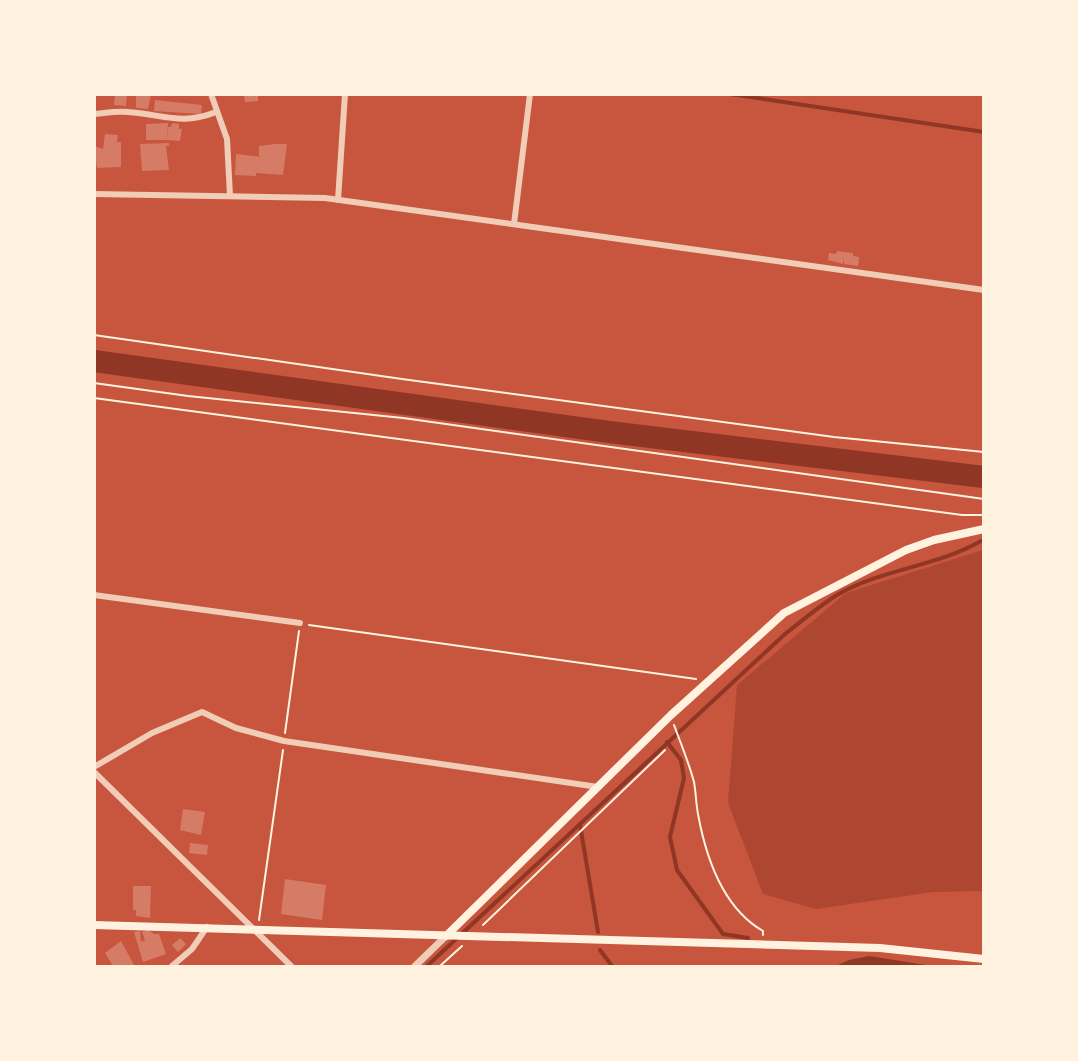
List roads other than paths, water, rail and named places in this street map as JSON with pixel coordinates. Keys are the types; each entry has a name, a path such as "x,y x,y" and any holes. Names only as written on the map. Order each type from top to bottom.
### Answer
{"main road":[{"path":"450,936 671,715 784,613 906,550 984,529"},
{"path":"94,924 880,948 984,959"}],"street":[{"path":"212,94 216,112 227,139 230,196"},
{"path":"338,200 345,94"},
{"path":"514,224 530,94"},
{"path":"94,114 127,112 171,120 193,120 216,112"},
{"path":"94,194 338,200 984,290"},
{"path":"94,595 300,624"},
{"path":"94,767 152,733 202,712 236,728 284,741 598,787"},
{"path":"94,772 291,966"},
{"path":"172,966 192,949 208,927"},
{"path":"414,966 450,936"}],"waterway":[{"path":"730,94 984,132"},
{"path":"94,361 609,432 984,477"},
{"path":"427,966 785,634 817,609 854,586 946,557 981,541"},
{"path":"667,742 681,760 684,778 670,837 677,870 723,934 748,938"},
{"path":"580,825 598,932"},
{"path":"600,950 612,966"}]}
